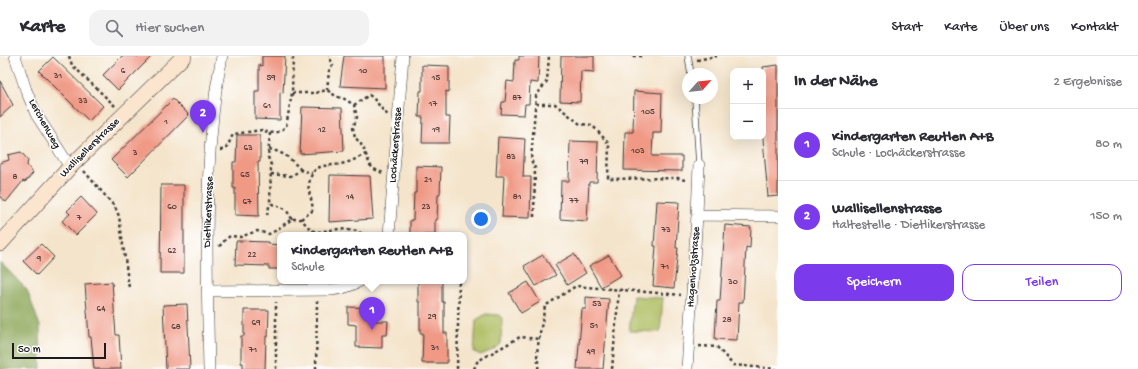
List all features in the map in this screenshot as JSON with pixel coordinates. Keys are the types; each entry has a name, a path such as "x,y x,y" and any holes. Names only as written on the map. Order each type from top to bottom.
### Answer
{"street":[{"name":"Lerchenweg","path":"15,56 26,90 36,114 77,169"},
{"name":"Wallisellerstrasse","path":"0,244 77,169 184,56"},
{"name":"Dietlikerstrasse","path":"209,369 209,189 215,97 222,56"},
{"name":"Lochäckerstrasse","path":"389,232 403,56"},
{"name":"Hagenholzstrasse","path":"687,369 699,165"},
{"path":"697,215 778,216"},
{"path":"208,291 331,290 347,287 354,284"}],"lane":[{"path":"695,104 699,165"}],"path":[{"path":"68,56 72,65 119,110"},
{"path":"219,150 224,150 227,148 229,141 234,134 262,130 270,133 278,132 286,127 292,93 293,56"},
{"path":"326,90 329,72 333,65 329,56"},
{"path":"534,217 535,168 531,160 536,96 547,82 549,56"},
{"path":"632,56 643,56"},
{"path":"688,59 717,56"},
{"path":"292,93 315,93 326,90 354,105 357,117 353,128 355,137 366,154 367,160 374,169 388,173"},
{"path":"354,105 369,95 373,98 382,111 388,115 392,115"},
{"path":"536,104 554,104 580,124 592,125 609,144 608,179 678,178 698,184"},
{"path":"267,215 270,203 271,165 268,157 270,133"},
{"path":"269,149 280,152 288,157 301,170 312,173"},
{"path":"216,246 222,244 230,236 240,237 257,230 269,234 292,219 301,219 312,211 313,205 308,190 312,173 322,165 346,163 366,154"},
{"path":"77,169 115,207 119,216 129,288"},
{"path":"271,174 291,176 301,170"},
{"path":"270,203 281,206 288,211 292,219"},
{"path":"301,219 310,230 318,232 339,228 359,232"},
{"path":"457,369 459,284"},
{"path":"538,369 539,360 537,356 545,306 576,286 692,296"},
{"path":"612,369 619,290"},
{"path":"276,297 276,369"},
{"path":"316,369 317,299"},
{"path":"474,369 477,362 520,338 539,339"},
{"path":"688,345 717,347 733,365 776,369"}],"green space":[{"path":"0,262 27,290 40,326 41,369 0,369"},
{"path":"633,296 663,298 660,332 629,331"},
{"path":"486,314 499,315 502,318 501,344 493,350 481,355 474,352 476,320"}],"building":[{"path":"122,56 152,56 118,90 103,75"},
{"path":"262,56 285,56 283,93 280,92 280,120 255,119 255,91 259,91 259,65 262,66"},
{"path":"344,56 385,56 385,88 340,86"},
{"path":"519,56 539,56 538,83 530,82 529,104 525,104 524,115 501,114 502,102 505,102 507,81 514,82 515,60 519,60"},
{"path":"561,56 594,56 594,72 581,71 580,102 560,101"},
{"path":"53,57 103,106 89,121 39,71"},
{"path":"422,65 449,66 449,92 446,91 446,117 450,117 449,143 422,143 423,117 419,117 420,91 422,91"},
{"path":"778,65 778,196 768,197 763,140 766,140 766,68 763,67"},
{"path":"0,81 13,105 0,117"},
{"path":"634,91 662,93 661,133 653,133 652,156 682,156 682,171 624,170 625,132 633,132"},
{"path":"173,99 189,115 128,177 111,160"},
{"path":"302,107 342,108 344,151 300,154"},
{"path":"237,135 260,135 260,162 258,162 259,216 235,215 233,162 236,162"},
{"path":"498,137 525,139 523,177 531,177 530,218 502,217 504,176 496,176"},
{"path":"570,141 598,142 597,182 589,182 587,221 560,219 561,181 569,181"},
{"path":"21,152 28,160 27,165 33,173 25,182 23,181 6,202 0,197 0,163 9,160 8,155"},
{"path":"416,166 441,167 440,194 438,194 435,232 410,232 410,220 413,220 414,193 416,193"},
{"path":"330,175 370,176 373,219 329,222"},
{"path":"161,185 184,185 184,273 160,273"},
{"path":"81,197 97,214 76,235 62,221 70,214 67,211"},
{"path":"657,201 679,202 676,248 678,248 674,288 653,286"},
{"path":"725,225 751,227 750,248 746,247 743,302 739,302 737,340 715,339 717,301 720,301"},
{"path":"236,241 269,242 269,244 277,245 277,269 269,269 269,266 235,265"},
{"path":"41,244 54,257 37,275 23,261"},
{"path":"574,254 586,273 567,285 555,265"},
{"path":"543,255 556,275 536,286 524,266"},
{"path":"609,255 621,275 601,287 589,266"},
{"path":"112,282 116,335 119,335 121,369 94,369 91,337 89,337 85,284"},
{"path":"528,282 540,302 521,313 509,293"},
{"path":"418,284 442,284 442,302 444,302 444,333 447,333 447,363 422,363 423,333 420,333 420,302 418,302"},
{"path":"586,297 609,299 603,369 577,369 582,309 586,309"},
{"path":"187,304 190,369 166,369 163,305"},
{"path":"348,307 374,308 374,321 388,321 387,335 382,335 382,348 356,347 356,325 348,324"},
{"path":"244,310 269,310 265,369 243,369 243,363 241,363 241,336 244,336"}],"place":[{"name":"Wallisellenstrasse","path":"203,133"},
{"name":"Kindergarten Reutlen A+B","path":"372,330"}]}
